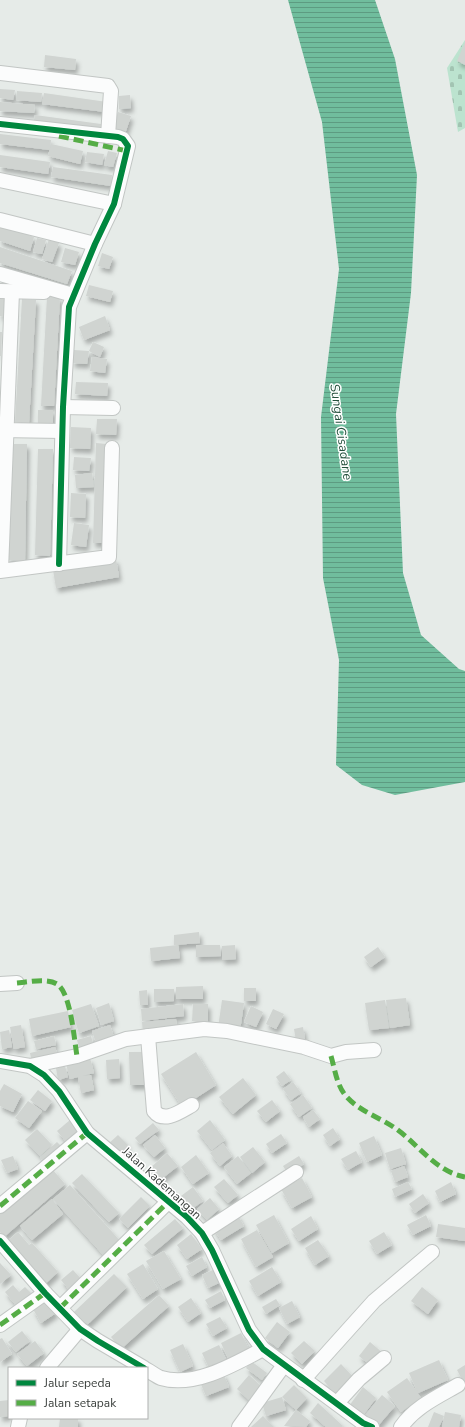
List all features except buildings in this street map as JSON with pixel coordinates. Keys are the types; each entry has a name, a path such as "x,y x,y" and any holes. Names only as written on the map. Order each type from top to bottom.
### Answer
{"street":[{"path":"0,74 108,86 111,91 108,136"},
{"path":"0,124 108,136 123,139 128,146 114,204 95,244 66,293 67,324 62,431 59,564"},
{"path":"0,180 114,204"},
{"path":"0,220 95,244"},
{"path":"0,274 66,293"},
{"path":"66,293 6,291 0,570 109,557 112,448"},
{"path":"63,407 113,408"},
{"path":"3,430 62,431"},
{"path":"0,984 17,983"},
{"path":"30,1066 77,1056 126,1039 204,1029 228,1031 304,1047 332,1056 346,1052 374,1050"},
{"path":"148,1036 154,1111 161,1117 166,1117 192,1105"},
{"name":"Jalan Kademangan","path":"0,1061 30,1066 44,1075 59,1091 87,1133 187,1217 202,1233 212,1250 249,1330 263,1349 303,1380 372,1427"},
{"path":"0,1206 87,1133"},
{"path":"202,1233 296,1172"},
{"path":"60,1308 168,1202"},
{"path":"0,1241 45,1293 80,1328 98,1341 142,1367"},
{"path":"303,1380 384,1291 432,1252"},
{"path":"0,1325 45,1293"},
{"path":"48,1367 80,1328"},
{"path":"148,1371 161,1378 190,1380 227,1368 263,1349"},
{"path":"337,1404 359,1379 384,1358"},
{"path":"239,1427 284,1365"},
{"path":"401,1427 406,1419 428,1402 458,1385"}],"green space":[{"path":"465,40 465,128 458,132 447,68"}],"water":[{"name":"Sungai Cisadane","path":"288,0 375,0 395,59 417,175 411,293 396,414 403,573 421,635 459,669 465,671 465,782 395,795 362,785 336,765 339,660 323,578 321,417 339,269 322,122"}],"marked path":[{"path":"59,136 127,151"},
{"path":"17,983 48,981 57,984 62,989 69,1006 77,1056"},
{"path":"331,1056 340,1088 351,1101 363,1110 395,1128 436,1164 455,1174 465,1177"},
{"path":"0,1206 87,1133"},
{"path":"60,1308 168,1202"},
{"path":"0,1325 45,1293"}],"cycle path":[{"path":"0,124 118,137 123,139 128,146 114,204 95,244 69,307 63,407 59,564"},
{"path":"0,1061 30,1066 44,1075 59,1091 87,1133 187,1217 202,1233 212,1250 249,1330 263,1349 363,1423 372,1427"},
{"path":"0,1241 45,1293 80,1329 142,1367"}]}
